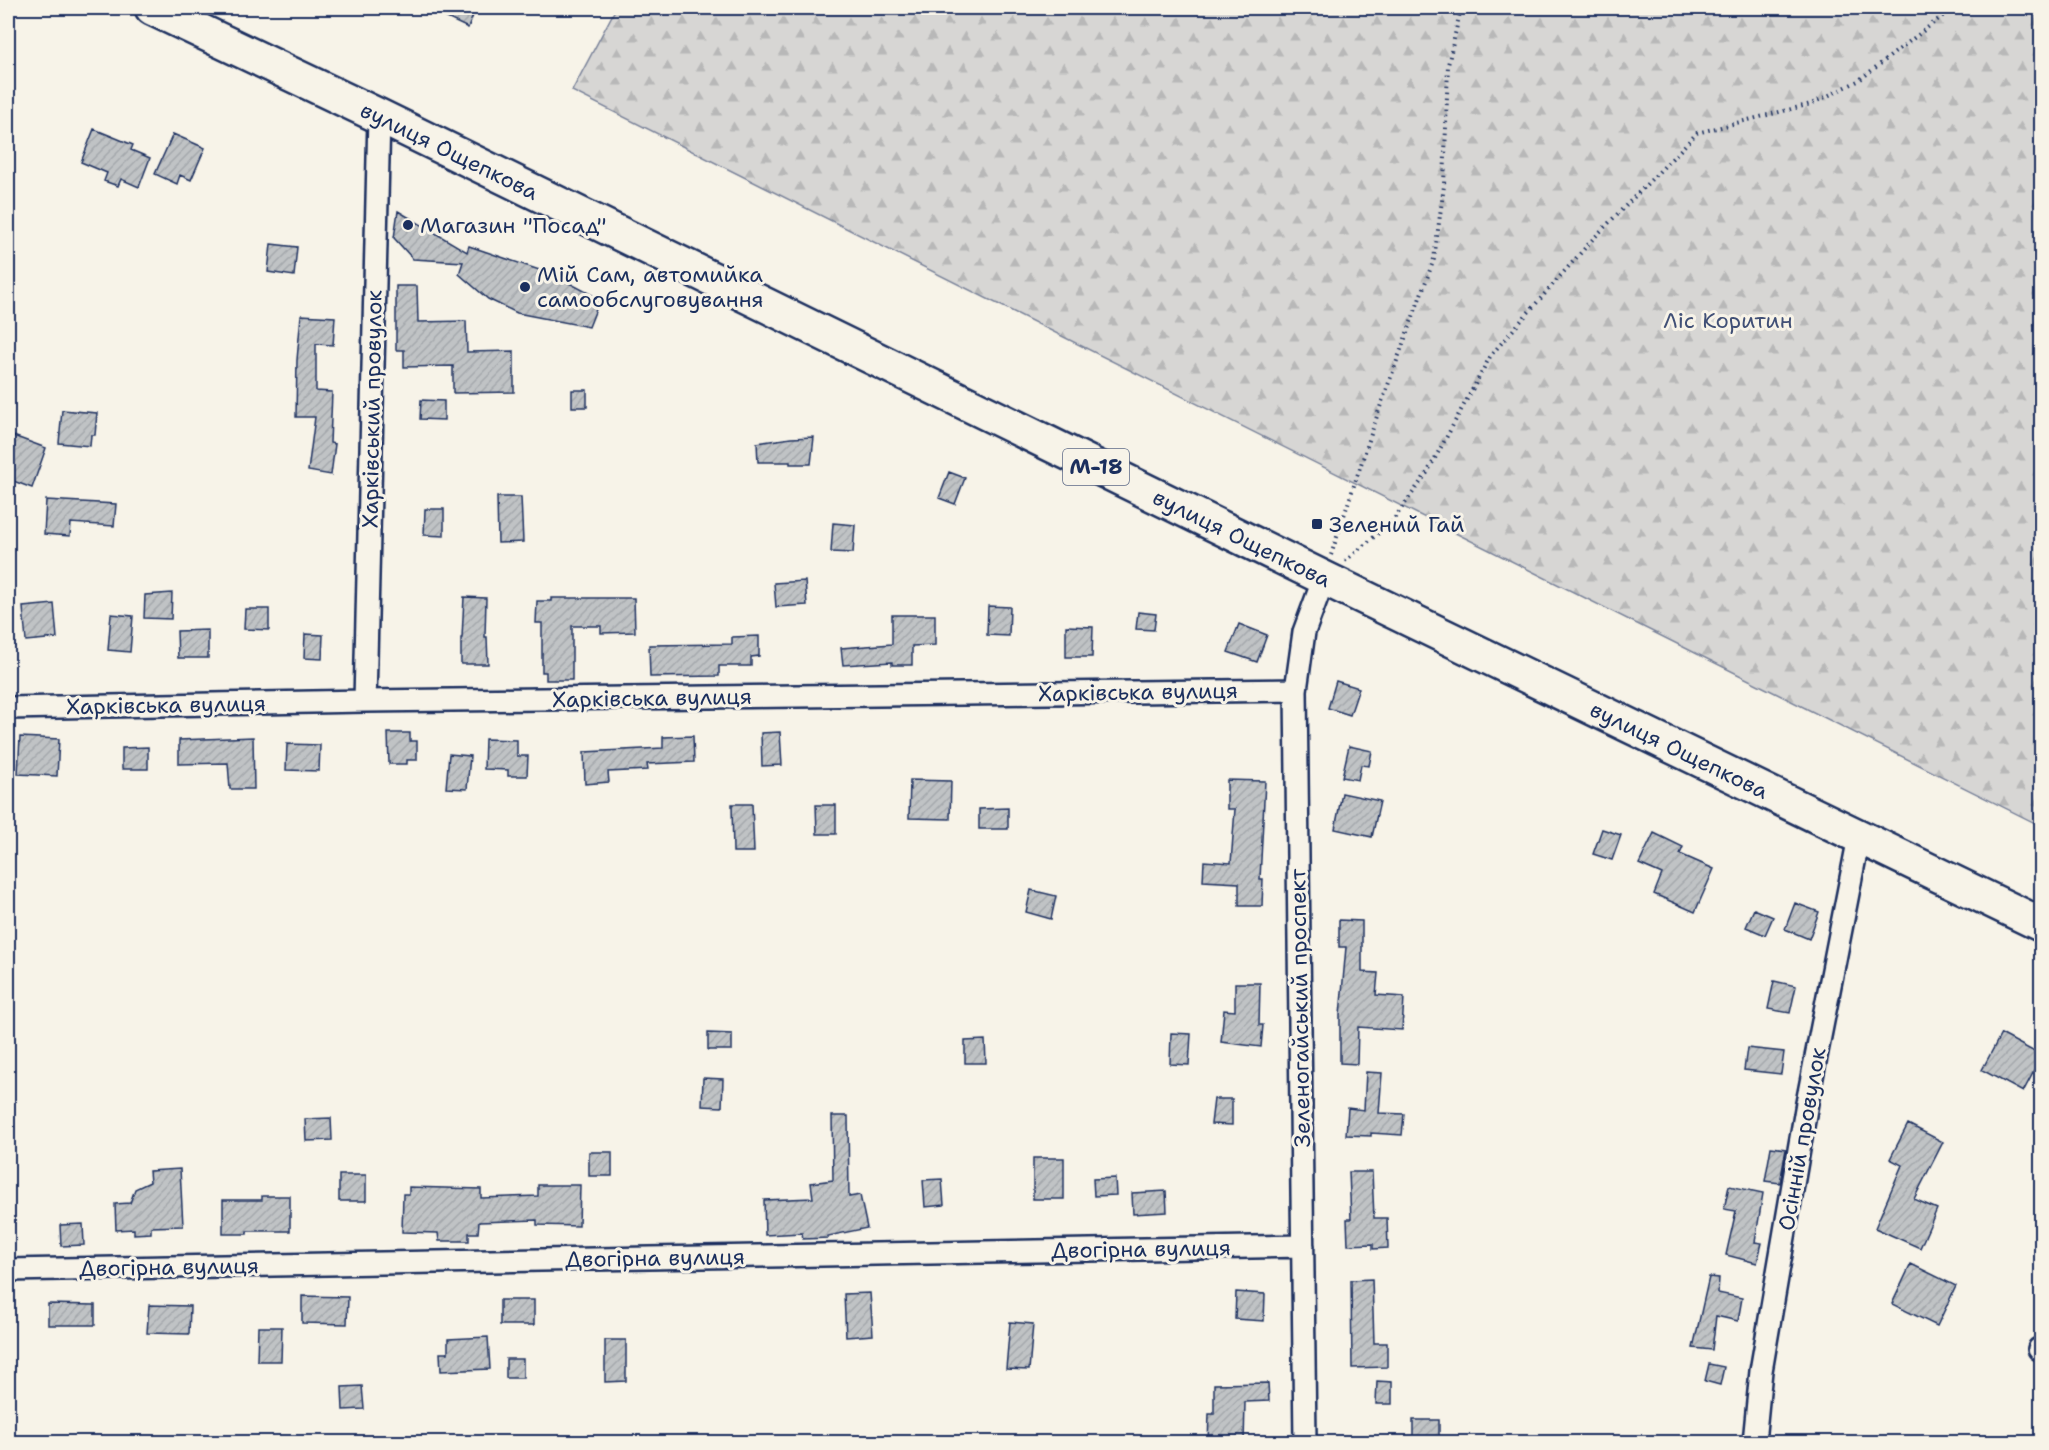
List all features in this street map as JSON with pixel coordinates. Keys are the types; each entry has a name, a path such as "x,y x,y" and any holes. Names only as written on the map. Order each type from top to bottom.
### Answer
{"highway":[{"name":"вулиця Ощепкова","path":"152,8 379,116 1324,578 2042,925"}],"street":[{"name":"Харківський провулок","path":"365,701 379,116"},
{"name":"Зеленогайський проспект","path":"1305,1443 1296,690 1304,632 1324,578"},
{"name":"Харківська вулиця","path":"8,708 365,701 1296,690"},
{"name":"Осінній провулок","path":"1754,1443 1761,1371 1801,1138 1860,837"},
{"name":"Двогірна вулиця","path":"8,1270 1303,1246"}],"path":[{"path":"1324,578 1379,410 1434,259 1444,186 1448,64 1461,8"},
{"path":"1324,578 1391,523 1427,474 1491,354 1592,240 1697,132 1811,104 1839,91 1858,81 1953,8"}],"green space":[{"name":"Ліс Коритин","path":"616,8 2041,8 2041,826 572,91"}],"building":[{"path":"426,8 476,8 468,28"},
{"path":"94,129 133,145 131,150 150,158 139,187 121,179 118,186 104,181 107,173 81,162"},
{"path":"173,134 205,148 191,180 180,175 177,184 155,174"},
{"name":"Мій Сам, автомийка самообслуговування","path":"398,211 467,252 469,246 554,275 600,299 589,327 517,313 488,299 459,274 463,262 413,259 394,238"},
{"path":"271,244 297,247 294,276 268,272"},
{"path":"396,286 417,286 418,322 466,321 467,352 514,351 514,392 453,393 453,366 404,367 404,350 396,350"},
{"path":"301,315 335,317 333,345 316,344 316,391 332,392 330,443 335,444 331,475 308,471 315,417 296,417"},
{"path":"572,390 587,390 587,407 572,407"},
{"path":"421,400 444,401 444,420 420,419"},
{"path":"62,410 97,413 95,435 91,435 90,446 59,443"},
{"path":"8,434 46,448 32,488 8,479"},
{"path":"814,437 811,464 758,462 757,443"},
{"path":"949,472 965,478 955,504 939,498"},
{"path":"497,497 521,497 523,542 498,543"},
{"path":"46,500 116,504 114,526 71,523 70,536 44,534"},
{"path":"425,509 444,509 444,536 424,535"},
{"path":"833,523 855,525 853,553 831,552"},
{"path":"805,581 807,605 776,607 774,583"},
{"path":"172,593 171,619 144,618 145,595"},
{"path":"464,597 486,598 485,637 487,637 488,664 461,664"},
{"path":"551,598 634,598 635,632 601,633 601,626 572,626 572,680 546,680 546,672 542,672 542,623 536,623 537,601 551,601"},
{"path":"54,604 57,638 26,641 23,607"},
{"path":"988,606 1010,607 1009,636 987,635"},
{"path":"245,609 269,609 269,630 244,629"},
{"path":"1138,612 1156,614 1154,630 1136,629"},
{"path":"111,614 133,616 130,652 108,650"},
{"path":"892,615 935,615 935,645 912,646 912,665 892,665 892,662 843,665 841,648 892,644"},
{"path":"1239,624 1267,635 1257,662 1228,652"},
{"path":"1066,626 1093,627 1092,657 1066,657"},
{"path":"208,630 208,658 178,658 177,631"},
{"path":"305,634 323,635 322,659 304,658"},
{"path":"759,636 759,656 751,657 751,666 719,666 719,676 650,677 649,645 732,644 732,637"},
{"path":"1336,681 1359,688 1350,715 1328,708"},
{"path":"780,732 782,765 762,766 761,733"},
{"path":"388,733 410,733 410,741 417,741 417,760 407,760 407,764 389,764"},
{"path":"693,736 694,762 647,764 648,770 608,772 609,782 585,784 584,752 663,748 663,737"},
{"path":"20,737 59,739 57,776 18,774"},
{"path":"253,737 254,789 230,789 228,763 179,764 179,740"},
{"path":"485,739 517,740 517,756 528,756 527,776 508,776 508,770 484,769"},
{"path":"287,744 320,745 319,771 286,770"},
{"path":"1349,746 1372,751 1369,766 1361,765 1358,780 1342,777"},
{"path":"148,747 148,769 122,769 122,748"},
{"path":"449,754 470,756 467,789 446,788"},
{"path":"910,780 951,781 950,819 909,818"},
{"path":"1227,780 1265,781 1260,879 1263,879 1262,906 1239,906 1239,883 1203,881 1204,861 1231,863 1235,809 1227,809"},
{"path":"1342,793 1380,801 1372,837 1335,829"},
{"path":"732,804 752,804 754,852 733,852"},
{"path":"816,805 836,805 836,834 817,834"},
{"path":"1008,808 1008,829 979,829 979,809"},
{"path":"1602,829 1621,835 1612,860 1593,854"},
{"path":"1654,833 1683,847 1680,854 1714,869 1695,912 1654,894 1662,874 1639,864"},
{"path":"1031,890 1056,896 1051,919 1026,912"},
{"path":"1795,903 1819,912 1809,939 1785,929"},
{"path":"1754,909 1773,917 1765,935 1746,927"},
{"path":"1339,920 1362,921 1362,972 1378,973 1376,995 1404,997 1402,1030 1358,1027 1357,1064 1340,1063 1340,1015 1346,947 1339,947"},
{"path":"1774,981 1796,986 1790,1013 1768,1009"},
{"path":"1235,983 1260,983 1259,1025 1263,1025 1261,1047 1221,1042 1224,1010 1235,1011"},
{"path":"708,1033 732,1034 732,1050 708,1050"},
{"path":"1171,1033 1191,1034 1189,1065 1170,1064"},
{"path":"2001,1034 2042,1056 2023,1092 1982,1070"},
{"path":"985,1040 986,1063 965,1063 965,1041"},
{"path":"1747,1048 1784,1052 1781,1074 1744,1070"},
{"path":"1366,1072 1382,1073 1379,1113 1404,1114 1402,1135 1371,1133 1371,1136 1346,1135 1348,1108 1364,1110"},
{"path":"703,1078 723,1079 722,1107 702,1106"},
{"path":"1214,1099 1232,1099 1232,1125 1211,1124"},
{"path":"832,1116 848,1116 849,1197 860,1195 867,1228 828,1236 828,1238 803,1239 802,1233 765,1235 764,1200 813,1198 811,1183 833,1180"},
{"path":"331,1118 332,1140 306,1141 305,1119"},
{"path":"1908,1124 1943,1142 1914,1199 1937,1209 1920,1248 1875,1228 1902,1165 1890,1159"},
{"path":"1771,1147 1786,1149 1780,1183 1765,1181"},
{"path":"589,1152 612,1152 612,1176 589,1176"},
{"path":"1033,1158 1064,1158 1064,1199 1033,1199"},
{"path":"180,1169 183,1226 151,1227 151,1233 134,1234 134,1229 116,1230 115,1204 130,1203 135,1189 150,1182 149,1171"},
{"path":"1349,1172 1372,1172 1374,1218 1387,1218 1388,1248 1373,1249 1373,1244 1348,1245 1347,1219 1351,1219"},
{"path":"339,1175 366,1175 366,1201 339,1201"},
{"path":"1115,1178 1116,1195 1094,1196 1093,1179"},
{"path":"942,1179 944,1205 925,1207 923,1180"},
{"path":"538,1185 580,1185 579,1226 537,1225 537,1220 479,1222 478,1233 469,1233 469,1241 439,1241 438,1233 402,1232 403,1194 409,1194 409,1187 481,1189 481,1198 538,1196"},
{"path":"1729,1186 1763,1193 1755,1242 1762,1243 1757,1263 1726,1255 1736,1211 1724,1209"},
{"path":"1166,1191 1167,1212 1133,1214 1132,1193"},
{"path":"262,1196 290,1196 290,1231 247,1231 247,1234 223,1234 223,1200 262,1200"},
{"path":"83,1224 84,1245 61,1246 60,1225"},
{"path":"1911,1264 1956,1286 1937,1326 1892,1304"},
{"path":"1709,1277 1719,1278 1718,1293 1742,1298 1738,1321 1716,1316 1712,1350 1693,1348"},
{"path":"1372,1279 1374,1343 1387,1343 1387,1367 1352,1368 1351,1280"},
{"path":"1236,1292 1265,1294 1264,1321 1235,1319"},
{"path":"870,1293 873,1335 846,1337 844,1294"},
{"path":"302,1296 348,1297 347,1324 302,1323"},
{"path":"500,1300 534,1300 534,1325 500,1325"},
{"path":"48,1304 95,1305 95,1325 48,1325"},
{"path":"149,1305 190,1306 189,1334 147,1333"},
{"path":"1010,1322 1033,1324 1029,1370 1006,1369"},
{"path":"258,1327 282,1327 281,1361 257,1361"},
{"path":"488,1337 490,1369 441,1371 440,1353 448,1353 448,1339"},
{"path":"605,1340 626,1340 626,1381 605,1382"},
{"path":"506,1359 523,1359 523,1378 506,1378"},
{"path":"1709,1364 1724,1367 1720,1385 1705,1381"},
{"path":"1377,1381 1392,1382 1392,1404 1376,1404"},
{"path":"1268,1383 1269,1401 1245,1402 1244,1443 1208,1443 1209,1414 1214,1414 1214,1384"},
{"path":"362,1386 364,1409 343,1410 342,1387"},
{"path":"1413,1420 1439,1420 1439,1443 1413,1443"}],"place":[{"name":"Магазин \"Посад\"","path":"408,225"},
{"name":"Мій Сам, автомийка самообслуговування","path":"525,287"},
{"name":"Зелений Гай","path":"1317,524"}]}
